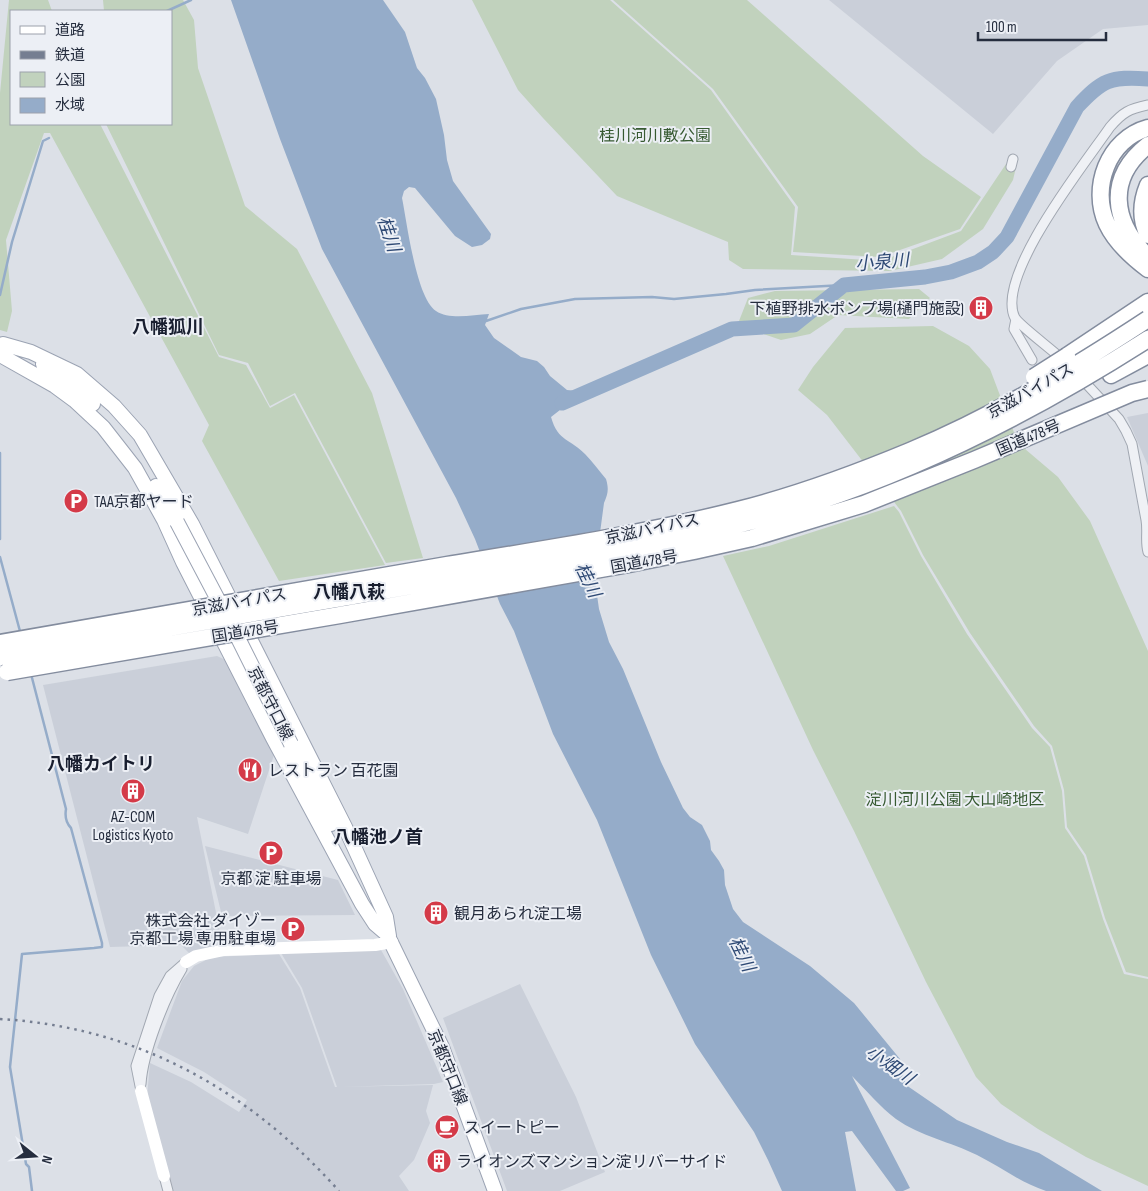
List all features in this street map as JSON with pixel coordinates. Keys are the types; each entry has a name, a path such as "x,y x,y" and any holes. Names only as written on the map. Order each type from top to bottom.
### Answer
{"highway":[{"path":"1148,128 1132,135 1120,144 1112,155 1102,182 1101,197 1102,210 1114,236 1136,260 1148,269"},
{"path":"1148,145 1131,161 1125,171 1120,185 1119,206 1127,232 1135,244 1148,257"},
{"path":"1148,155 1135,170 1131,179 1127,201 1132,224 1148,244"},
{"path":"1148,185 1144,194 1142,217 1148,235"},
{"path":"910,451 1018,388 1148,302"},
{"name":"京滋バイパス","path":"0,643 613,537 741,509 799,492 910,451 954,431 1043,385 1148,319"},
{"name":"京滋バイパス","path":"2,667 626,549 745,523 852,489 948,449 1020,415 1082,380 1148,339"},
{"path":"852,489 895,476 990,436 1083,391 1148,355"},
{"name":"国道478号","path":"2,667 235,632 694,552 752,538 864,504 965,464 1132,393 1148,389"}],"main road":[{"name":"京都守口線","path":"1,350 45,373 64,380 102,413 124,438 145,469 174,529 235,632 358,879 390,939 442,1048 495,1191"},
{"path":"1,350 31,352 77,374 114,406 140,435 192,524 296,724 386,916 390,939"},
{"path":"1,350 74,400 104,427 135,468 174,529 273,738 362,904 375,924 390,939"}],"street":[{"path":"1146,553 1148,531 1132,444 1122,425 1099,395 1057,353 1016,319 1012,308 1017,275 1050,213 1120,115 1131,109 1148,105"},
{"path":"1016,319 1014,329 1032,360"},
{"path":"174,529 192,524"},
{"path":"273,738 296,724"},
{"path":"168,1191 141,1092 136,1066 159,996 170,976 196,956 224,950 375,945 390,939"}],"shaded area":[{"path":"829,0 1148,0 1148,25 1103,29 1057,61 993,134"},
{"path":"1148,413 1148,466 1127,417"},
{"path":"217,656 228,661 274,755 248,834 197,817 223,948 190,954 181,945 110,947 43,685"},
{"path":"205,846 338,880 355,915 222,916"},
{"path":"381,950 403,989 443,1082 434,1084 337,1087 302,988 281,953"},
{"path":"279,954 300,988 335,1087 433,1085 426,1111 430,1123 414,1160 399,1176 409,1191 172,1191 147,1097 150,1063 191,1082 239,1112 247,1100 204,1072 157,1048 182,981 194,966 212,957"},
{"path":"520,984 576,1097 605,1172 560,1191 507,1191 443,1018"}],"green space":[{"path":"9,0 48,0 52,10 10,10 10,125 101,125 219,357 246,365 270,408 294,395 385,565 279,581 202,441 209,425 50,133 44,133 6,240 12,311 7,332 0,330 0,93"},
{"path":"103,0 183,0 194,20 198,68 245,206 297,249 372,393 423,558 386,563 295,393 270,406 248,363 219,355 106,125 172,125 172,10 104,10"},
{"name":"桂川河川敷公園","path":"472,0 610,0 711,90 795,207 791,255 881,261 961,231 1006,164 1017,163 1013,180 983,229 942,259 890,271 743,269 729,260 728,242 617,196 518,90"},
{"path":"613,0 747,0 923,156 981,197 960,229 880,257 793,252 798,207 713,89"},
{"path":"919,289 930,298 909,319 838,315 810,334 781,340 752,330 739,321 748,298 775,291"},
{"path":"933,326 969,346 990,369 1018,443 1058,477 1090,521 1148,651 1148,977 1126,972 1105,918 1086,855 1067,827 1064,790 1052,746 1034,726 970,633 923,555 901,511 827,415 798,390 813,367 845,328"},
{"name":"淀川河川公園 大山崎地区","path":"894,506 967,634 1032,728 1050,747 1062,791 1065,828 1084,856 1103,919 1124,974 1148,979 1148,1186 1086,1157 1038,1129 1001,1104 976,1077 926,982 813,750 723,556 769,546"}],"water":[{"path":"231,0 383,0 405,32 417,68 425,78 436,99 447,160 453,181 491,234 490,239 482,245 472,247 455,236 415,188 409,187 404,191 402,198 413,259 423,291 429,303 441,314 461,316 489,314 485,325 494,338 521,357 537,361 550,376 567,390 578,391 581,400 560,410 551,417 561,436 580,449 591,460 607,483 608,491 604,503 595,570 599,609 609,642 623,669 661,762 683,808 690,817 702,825 710,841 711,850 724,870 725,885 733,909 743,922 810,966 854,1003 900,1059 906,1085 957,1120 1007,1142 1039,1153 1102,1191 1046,1191 1028,1184 977,1155 905,1125 884,1109 852,1076 910,1188 896,1191 852,1131 845,1132 856,1191 782,1191 754,1132 695,1044 651,955 597,820 553,734 514,631 500,604 475,539 456,498 322,249 280,139"}],"waterway":[{"path":"169,10 191,0"},
{"name":"小泉川","path":"562,403 732,329 794,325 844,285 925,277 951,272 978,262 993,252 1007,237 1077,107 1100,85 1115,79 1148,79"},
{"path":"0,295 12,242 43,141 49,138"},
{"path":"486,321 521,309 575,299 652,297 674,299 755,290 844,285"},
{"path":"0,453 0,539"},
{"path":"0,557 21,635"},
{"path":"31,674 66,809 66,819 71,828 102,943 102,947 22,954 10,1067 32,1191"}],"railway":[{"path":"0,1019 50,1025 98,1035 144,1050 187,1070 228,1094 267,1123 304,1155 339,1191"}],"place":[{"name":"下植野排水ポンプ場(樋門施設)","path":"981,308"},
{"name":"TAA京都ヤード","path":"76,501"},
{"name":"レストラン 百花園","path":"250,770"},
{"name":"AZ-COM Logistics Kyoto","path":"133,791"},
{"name":"京都 淀 駐車場","path":"271,853"},
{"name":"観月あられ淀工場","path":"436,913"},
{"name":"株式会社 ダイゾー 京都工場 専用駐車場","path":"293,929"},
{"name":"スイートピー","path":"447,1127"},
{"name":"ライオンズマンション淀リバーサイド","path":"439,1161"}],"district":[{"name":"八幡狐川","path":"168,327"},
{"name":"八幡八萩","path":"349,592"},
{"name":"八幡カイトリ","path":"101,764"},
{"name":"八幡池ノ首","path":"378,837"}],"water label":[{"name":"桂川","path":"389,234"},
{"name":"桂川","path":"588,580"},
{"name":"桂川","path":"742,954"},
{"name":"小畑川","path":"890,1065"}]}
